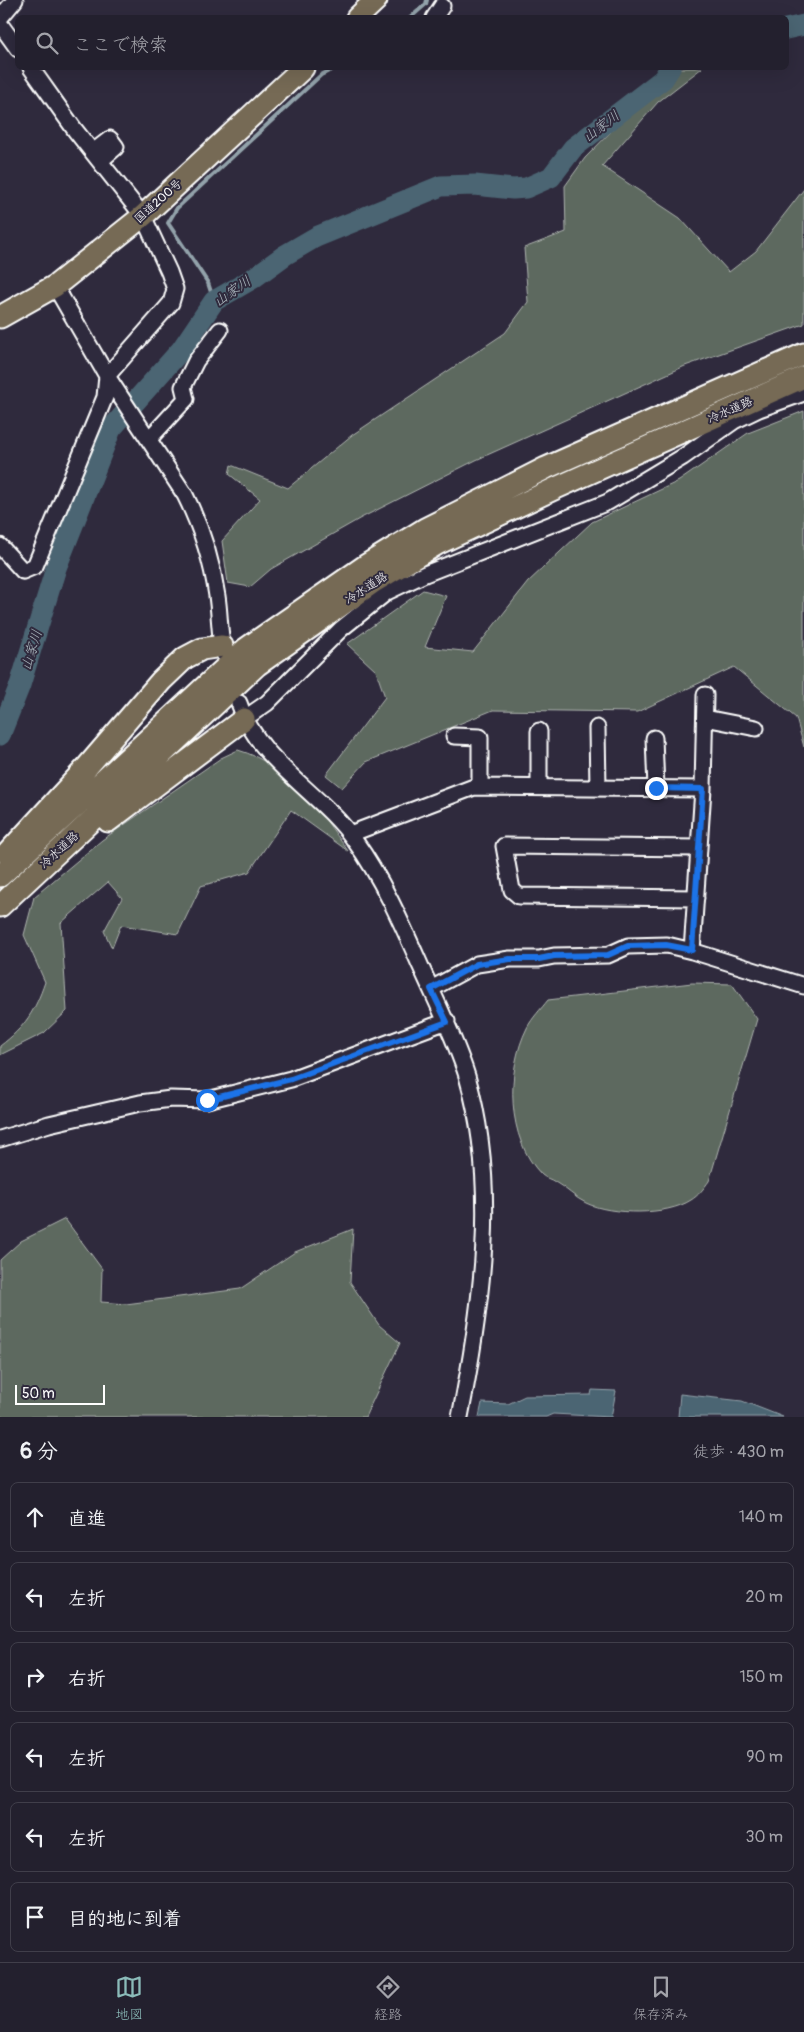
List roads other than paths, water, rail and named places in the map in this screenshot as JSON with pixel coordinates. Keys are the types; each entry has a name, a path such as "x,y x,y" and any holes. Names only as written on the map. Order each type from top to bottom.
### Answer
{"highway":[{"path":"360,15 376,0"},
{"name":"国道200号","path":"0,317 55,286 143,216 301,70"},
{"name":"冷水道路","path":"0,876 246,648 365,566 425,529 546,468 804,354"},
{"name":"冷水道路","path":"0,906 257,665 374,582 446,540 556,488 804,377"},
{"path":"0,862 87,767 161,680 185,658 202,650 223,650"},
{"path":"0,906 145,792 241,711"}],"street":[{"path":"0,18 15,0"},
{"path":"0,24 15,45"},
{"path":"0,546 23,571 35,566 105,397 108,376 171,303 175,289 143,216 32,70"},
{"path":"55,286 108,376 185,495 195,514 207,548 217,594 223,650"},
{"path":"149,439 186,399 183,387 196,362 220,330"},
{"path":"460,1417 482,1286 484,1231 490,1207 478,1127 467,1078 447,1022 370,861 325,805 272,757 241,711 267,703 341,629 387,592 425,574 608,502 683,457 734,421 758,409 804,393"},
{"path":"692,950 703,789 705,695"},
{"path":"705,718 756,728"},
{"path":"597,728 598,788"},
{"path":"539,731 539,787"},
{"path":"454,736 480,737 480,787"},
{"path":"654,738 656,788"},
{"path":"350,834 474,787 703,789"},
{"path":"696,898 519,896 512,890 504,846 699,848"},
{"path":"431,989 477,964 510,959 608,955 628,946 666,945 692,950 804,986"},
{"path":"0,1139 49,1124 140,1103 171,1099 207,1100 291,1079 447,1022"}],"water":[{"path":"592,1390 616,1391 611,1417 553,1414 546,1417 479,1417 482,1403 508,1404 525,1396 591,1395"},
{"path":"680,1394 742,1401 783,1417 678,1417"}],"waterway":[{"path":"413,15 426,4 427,0"},
{"name":"山家川","path":"789,28 804,25"},
{"path":"214,301 208,283 168,223 177,208 321,75 331,70"},
{"name":"山家川","path":"0,735 20,685 56,568 111,429 181,350 214,301 252,279 285,255 316,237 441,186 475,185 513,189 526,188 551,177 573,148 663,79 669,70"}]}
